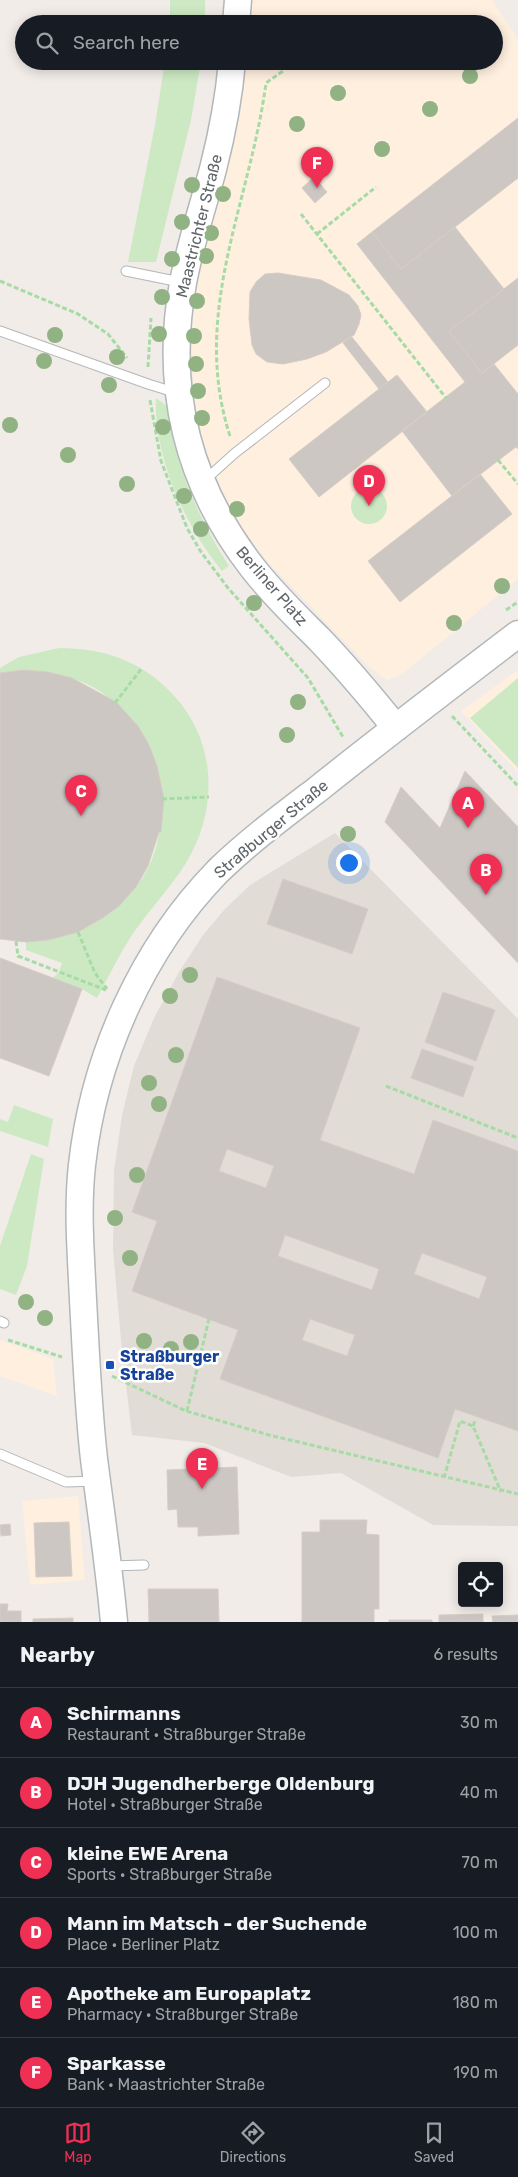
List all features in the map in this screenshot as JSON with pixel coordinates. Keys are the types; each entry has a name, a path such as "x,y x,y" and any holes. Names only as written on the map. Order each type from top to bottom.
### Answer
{"street":[{"path":"237,15 238,0"},
{"name":"Maastrichter Straße","path":"177,393 175,357 183,283 214,168 224,119 231,70"},
{"name":"Berliner Platz","path":"177,393 191,456 222,523 253,568 366,690 396,728"},
{"name":"Straßburger Straße","path":"114,1622 87,1364 80,1231 82,1166 92,1106 106,1059 129,999 167,935 216,874 250,843 518,634"}],"lane":[{"path":"126,271 183,283"},
{"path":"0,330 177,393"},
{"path":"202,483 235,453 325,383"},
{"path":"0,1454 66,1482 98,1481"},
{"path":"109,1566 144,1565"}],"path":[{"path":"235,453 225,421 215,362 217,305 229,244 256,146 266,83 283,71"},
{"path":"317,234 376,187"},
{"path":"301,214 446,398"},
{"path":"0,281 78,314 108,334 148,384"},
{"path":"498,460 518,484"},
{"path":"115,703 142,668"},
{"path":"450,714 518,786"},
{"path":"162,799 209,797"},
{"path":"16,941 18,956 109,991 95,972 78,932"},
{"path":"386,1086 518,1138"},
{"path":"186,1411 209,1319"},
{"path":"0,1338 87,1364 186,1411 269,1435 501,1492 518,1494"},
{"path":"444,1478 460,1421 473,1426"},
{"path":"475,1421 473,1426 501,1492"}],"shaded area":[{"path":"249,0 492,0 502,15 248,15"},
{"path":"503,16 518,39 518,579 401,675 387,680 370,668 267,561 242,528 221,493 205,451 194,399 191,339 198,268 242,70 503,70"},
{"path":"518,670 518,772 461,711"},
{"path":"335,833 518,1019 518,1526 433,1525 341,1473 291,1477 204,1443 132,1435 113,1250 114,1171 122,1115 134,1066 154,1018 179,972 203,935 225,909 250,885"},
{"path":"0,1340 53,1359 57,1396 0,1376"},
{"path":"78,1496 85,1580 30,1585 22,1501"}],"green space":[{"path":"170,0 205,0 205,15 170,15"},
{"path":"164,70 199,70 191,120 156,262 128,262 155,125"},
{"path":"156,398 167,406 176,449 189,489 197,509 229,566 222,571 196,534 174,490 160,443 156,420"},
{"path":"369,488 376,489 382,493 386,499 386,513 382,519 376,523 369,524 362,523 356,519 352,513 351,506 352,499 356,493 362,489"},
{"path":"59,648 108,654 137,666 151,675 176,698 190,716 206,757 208,800 204,822 196,843 180,872 129,940 97,998 82,989 53,978 59,972 62,963 26,950 26,942 74,932 95,922 115,908 132,892 146,873 155,850 162,802 157,787 121,713 103,693 76,680 61,676 30,672 0,673 0,668 19,657"},
{"path":"518,678 518,768 470,718"},
{"path":"14,1105 53,1119 48,1147 0,1131 0,1119 8,1122"},
{"path":"31,1154 44,1159 27,1266 16,1295 0,1289 0,1246"}],"building":[{"path":"518,118 518,178 401,269 372,232"},
{"path":"314,177 327,192 315,203 302,188"},
{"path":"455,227 504,289 449,331 482,373 494,364 518,394 518,449 516,447 452,496 402,431 465,382 357,244 372,232 401,269"},
{"path":"278,273 321,280 349,295 358,306 361,315 354,335 326,352 307,359 283,364 267,362 256,354 252,345 249,319 250,292 256,282 265,274"},
{"path":"518,278 518,345 482,373 449,331"},
{"path":"351,336 388,382 379,389 343,343"},
{"path":"397,375 427,412 319,497 289,459"},
{"path":"480,474 512,514 400,602 368,561"},
{"path":"24,670 48,672 72,678 116,702 138,726 149,745 157,766 164,799 161,832 159,832 148,866 136,887 119,906 78,932 48,940 26,942 0,939 0,673"},
{"path":"465,771 518,827 518,963 385,822 401,787 440,828"},
{"path":"283,879 368,909 352,954 267,924"},
{"path":"0,958 82,989 49,1076 0,1058"},
{"path":"217,977 360,1028 320,1140 414,1174 433,1120 518,1151 518,1431 455,1409 438,1458 220,1379 238,1330 132,1291 157,1221 132,1212","holes":["227,1149 274,1166 266,1188 219,1171","285,1235 379,1269 372,1290 278,1256","422,1253 487,1277 479,1299 414,1274","310,1319 355,1335 347,1356 302,1340"]},
{"path":"443,992 495,1010 476,1061 425,1042"},
{"path":"422,1049 474,1067 463,1097 411,1078"},
{"path":"237,1467 239,1534 198,1536 198,1527 178,1527 177,1509 168,1510 167,1470"},
{"path":"320,1520 367,1520 366,1534 379,1535 379,1609 374,1609 374,1622 302,1622 302,1532 320,1532"},
{"path":"69,1522 72,1576 36,1577 34,1523"},
{"path":"10,1524 11,1535 1,1536 0,1525"},
{"path":"148,1589 218,1589 219,1622 149,1622"},
{"path":"0,1604 8,1604 7,1611 21,1611 21,1622 0,1622"},
{"path":"483,1614 483,1622 439,1622 439,1615"},
{"path":"518,1615 518,1622 493,1622 492,1616"},
{"path":"73,1618 73,1622 33,1622 33,1619"},
{"path":"389,1620 432,1620 432,1622 389,1622"}],"place":[{"name":"Sparkasse","path":"317,188"},
{"name":"Mann im Matsch - der Suchende","path":"369,506"},
{"name":"kleine EWE Arena","path":"81,816"},
{"name":"Schirmanns","path":"468,828"},
{"name":"DJH Jugendherberge Oldenburg","path":"486,895"},
{"name":"Straßburger Straße","path":"110,1365"},
{"name":"Apotheke am Europaplatz","path":"202,1489"}]}
